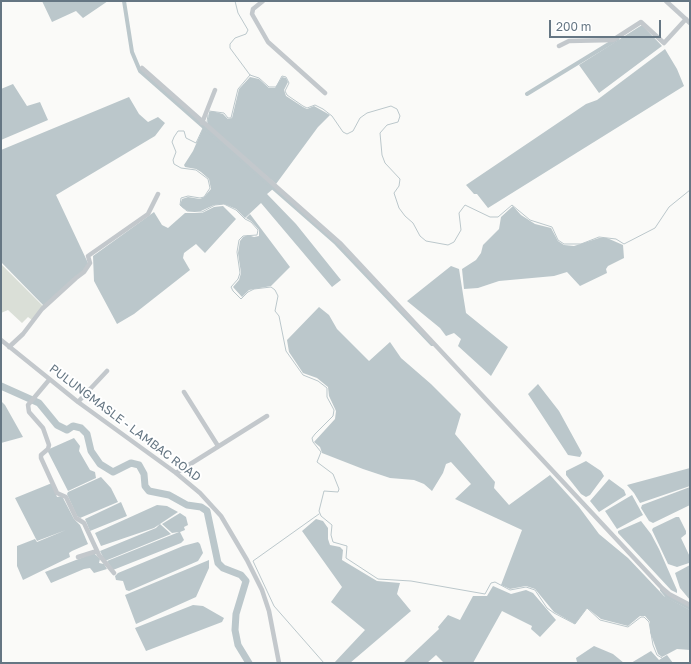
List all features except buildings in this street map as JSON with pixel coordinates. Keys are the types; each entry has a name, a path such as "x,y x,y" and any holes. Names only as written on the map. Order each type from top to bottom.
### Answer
{"street":[{"path":"263,1 253,9 252,14 268,42 326,94"},
{"path":"666,1 690,23"},
{"path":"559,46 569,41 613,40 641,22 664,43 686,19"},
{"path":"142,68 341,244 662,588 690,605"},
{"path":"204,124 215,90"},
{"path":"9,347 23,334 47,305 84,272 90,263 88,256 148,214 158,194"},
{"name":"PULUNGMASLE - LAMBAC ROAD","path":"1,340 49,380 176,473 200,493 221,516 247,560 262,590 269,611 279,663"},
{"path":"78,402 107,371"},
{"path":"49,380 28,402 27,408 43,428 49,445 48,449 40,456 47,474 58,494 65,496 76,518 84,523 103,561 114,573"},
{"path":"184,392 218,446"},
{"path":"176,473 267,416"},
{"path":"78,557 97,551"}],"shaded area":[{"path":"42,1 108,1 83,18 76,11 52,22"},
{"path":"642,25 662,46 599,93 579,65"},
{"path":"665,49 677,69 684,86 488,208 477,194 474,194 466,185 586,104 597,100"},
{"path":"250,77 259,79 269,88 275,88 282,77 286,78 288,82 284,90 286,96 307,109 314,106 330,115 318,127 276,184 207,125 209,112 212,111 223,114 228,119 232,118 239,89"},
{"path":"13,84 27,106 40,102 48,120 1,140 1,89"},
{"path":"129,97 139,114 148,122 158,117 165,123 155,136 56,195 88,263 88,267 44,306 1,262 1,150"},
{"path":"203,128 273,189 267,194 296,224 341,280 332,287 261,203 245,218 236,209 224,204 214,205 201,211 188,211 180,205 182,199 188,197 200,199 204,197 211,189 209,179 196,169 185,167 184,165 193,151"},
{"path":"223,206 236,219 205,253 196,244 184,253 183,258 190,270 134,314 117,324 94,281 93,256 154,212 162,225 168,228 185,213 202,213 214,207"},
{"path":"513,206 521,215 535,224 551,228 558,241 564,245 574,246 599,238 607,238 623,245 624,258 608,266 606,269 607,273 580,286 567,272 554,276 499,281 478,288 464,289 462,269 476,260 481,253 483,245 499,229 501,217"},
{"path":"250,214 290,267 271,286 249,290 242,297 233,287 239,280 241,273 238,253 240,241 243,237 248,235 254,237 259,236 259,230 246,218"},
{"path":"1,264 43,306 32,320 28,317 22,323 8,310 1,313"},
{"path":"451,266 459,269 466,313 508,347 491,376 458,346 461,339 454,333 446,336 440,328 407,301"},
{"path":"319,307 329,315 337,329 369,361 390,342 401,358 431,384 461,414 455,434 495,482 494,488 509,505 550,475 579,507 599,534 628,558 664,596 690,610 690,650 677,649 662,657 658,654 650,632 650,622 645,616 640,616 628,626 601,619 587,608 575,624 554,612 535,589 526,586 510,589 501,585 522,530 455,499 471,484 451,462 446,464 443,473 432,491 424,484 414,480 390,478 322,453 320,447 314,442 335,419 336,411 329,396 328,387 317,378 303,373 289,352 287,340"},
{"path":"538,384 559,411 582,453 580,457 568,455 528,394"},
{"path":"1,401 5,405 23,437 1,443"},
{"path":"74,438 80,446 79,451 90,470 95,472 96,478 68,491 47,450"},
{"path":"586,461 601,471 604,476 590,495 586,497 581,494 566,475 566,471"},
{"path":"690,468 690,486 640,503 627,485"},
{"path":"101,477 111,488 118,502 80,518 77,516 67,494 68,492"},
{"path":"609,479 624,490 626,495 599,512 590,501"},
{"path":"52,483 57,497 62,496 74,519 80,525 88,544 69,553 70,557 23,580 17,566 17,546 35,539 37,542 66,530 37,541 15,498"},
{"path":"690,487 690,505 653,523 649,521 641,508 642,505"},
{"path":"632,495 643,515 617,529 605,511"},
{"path":"121,502 127,516 90,531 85,519"},
{"path":"157,505 167,506 178,512 154,528 101,546 95,533"},
{"path":"180,513 186,517 188,525 184,527 185,530 180,532 184,540 181,543 113,570 107,561 179,532 172,533 162,524"},
{"path":"679,517 686,531 686,534 681,538 690,557 689,563 677,567 668,564 652,530 653,528"},
{"path":"316,519 323,521 328,528 328,539 330,545 340,547 343,550 342,560 377,581 400,583 397,594 411,611 350,663 334,663 365,630 331,602 342,587 302,531"},
{"path":"641,521 651,534 659,549 677,593 671,590 618,533 618,531"},
{"path":"160,524 171,534 105,561 100,551 156,528"},
{"path":"198,542 203,553 198,561 129,591 126,590 123,581 116,580 115,576 118,573 183,546"},
{"path":"94,553 100,559 99,563 104,564 107,569 94,573 90,568 84,569 51,583 45,572"},
{"path":"209,560 209,568 196,597 136,624 125,595"},
{"path":"690,565 690,600 680,588 675,573"},
{"path":"493,586 511,594 526,590 533,593 556,620 540,637 531,629 532,626 502,611 473,663 444,663 436,655 427,663 403,663 439,629 438,627 448,615 460,620 473,596 487,596"},
{"path":"193,605 203,606 224,618 222,622 146,651 135,628"},
{"path":"594,646 613,654 624,663 575,663 577,662 576,658"},
{"path":"651,651 659,660 667,655 673,663 631,663"}],"waterway":[{"path":"124,1 132,52 140,71 336,243 432,344"},
{"path":"235,1 238,13 248,30 246,34 235,38 230,44 230,48 250,75 259,78 269,87 276,87 282,76 286,77 289,83 285,91 287,95 307,108 315,105 323,109 332,116 343,132 347,134 353,131 360,118 367,113 391,106 397,109 400,116 398,122 387,125 380,133 382,155 385,163 400,179 399,186 394,193 399,208 413,223 420,236 426,241 448,245 454,242 461,230 459,213 465,205 490,217 498,217 512,205 530,220 552,227 558,240 564,244 581,244 599,237 616,239 624,244 655,228 669,207 690,190"},
{"path":"527,94 617,39"},
{"path":"209,111 224,113 228,118 231,118 238,89 250,75"},
{"path":"207,122 208,115"},
{"path":"204,126 196,143 186,138 184,131 178,131 172,142 176,152 173,160 174,164 181,168 196,170 208,179 210,188 204,197 200,198 188,196 181,198 180,205 187,211 202,212 215,205 224,204 236,210 245,219 251,222 258,230 257,235 243,236 239,240 237,252 240,273 238,279 231,287 241,299 248,292 254,289 271,287 275,290 278,296 275,311 279,316 286,351 303,375 318,381 327,388 327,397 334,410 333,416 312,438 313,442 321,452 317,462 333,474 339,489 338,492 324,491 319,511 321,516 332,525 331,535 333,542 347,546 346,558 378,579 411,581 485,594 491,583 495,582 510,590 526,587 535,590 547,608 575,624 587,608 600,620 628,627 641,617 644,617 649,622 653,645 657,655 662,658"},
{"path":"1,386 39,403 57,425 67,430 73,426 81,428 87,434 91,451 100,464 113,472 131,463 139,465 144,474 145,486 149,491 169,495 187,505 201,507 207,511 218,563 223,568 241,575 246,581 236,614 235,630 238,645 249,663"},
{"path":"319,514 253,561 274,606 324,663"},
{"path":"662,590 667,596 690,608"}]}
